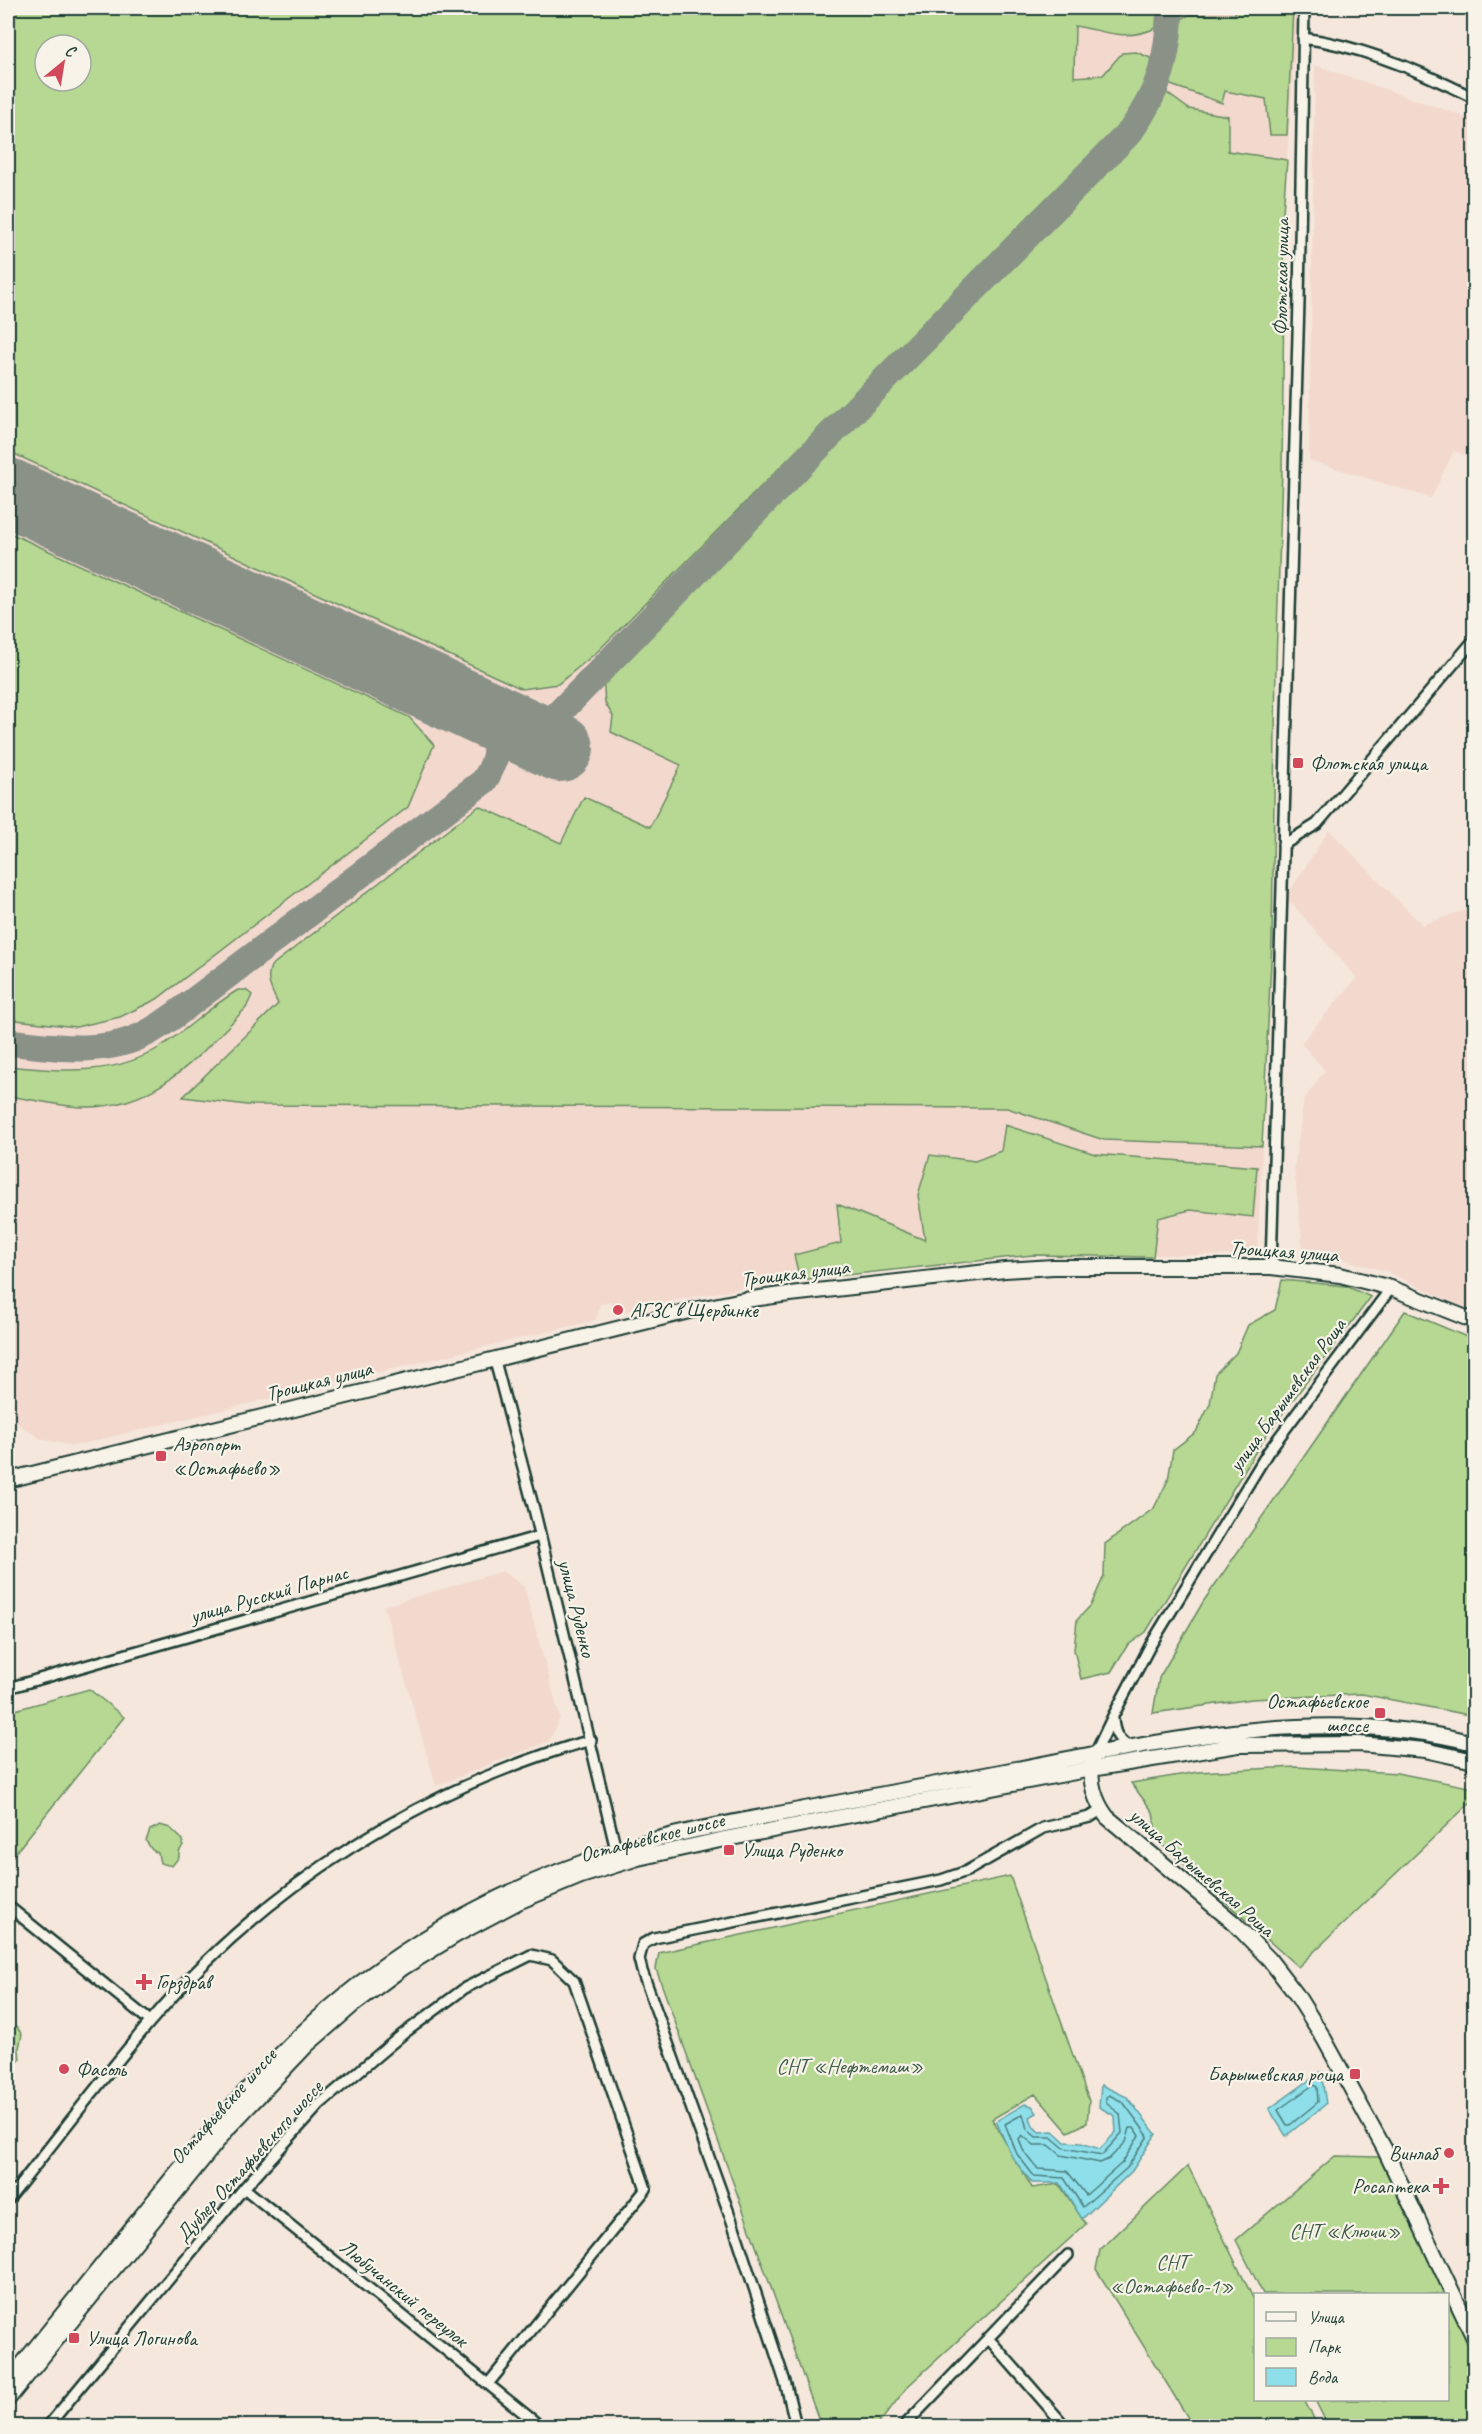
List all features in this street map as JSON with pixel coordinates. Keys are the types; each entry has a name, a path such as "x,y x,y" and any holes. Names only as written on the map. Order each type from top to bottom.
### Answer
{"main road":[{"name":"Троицкая улица","path":"8,1480 495,1361 689,1311 781,1295 1015,1269 1271,1267 1340,1275 1391,1287 1474,1321"},
{"name":"Остафьевское шоссе","path":"8,2399 229,2127 307,2045 353,2005 404,1967 456,1935 518,1902 581,1876 618,1857 716,1826 1095,1754 1236,1730 1365,1727 1421,1732 1474,1743"},
{"name":"Остафьевское шоссе","path":"8,2382 224,2115 299,2035 337,2002 396,1957 508,1894 578,1864 720,1840 1091,1769 1238,1745 1359,1744 1425,1750 1474,1761"},
{"name":"улица Барышевская Роща","path":"1095,1754 1091,1769 1101,1810 1113,1824 1234,1923 1269,1959 1296,1994 1323,2037 1384,2148 1474,2338"}],"street":[{"name":"Флотская улица","path":"1271,1267 1299,301 1304,8"},
{"path":"1303,38 1347,46 1412,69 1474,98"},
{"path":"1283,845 1317,824 1474,640"},
{"name":"улица Барышевская Роща","path":"1095,1754 1150,1646 1268,1452 1391,1287"},
{"name":"улица Руденко","path":"495,1361 591,1740 618,1857"},
{"name":"улица Русский Парнас","path":"8,1688 540,1536"},
{"path":"1113,1716 1114,1732 1121,1742 1130,1748"},
{"path":"8,2200 150,2021 238,1932 283,1895 350,1848 411,1813 464,1787 544,1755 591,1740"},
{"path":"796,2427 786,2385 733,2224 642,1971 639,1959 643,1944 654,1938 940,1880 967,1871 1043,1828 1090,1817 1101,1810"},
{"path":"8,1906 150,2021"},
{"name":"Дублер Остафьевского шоссе","path":"48,2427 244,2188 320,2104 403,2034 465,1988 531,1955 552,1960 574,1981 646,2189 488,2384"},
{"name":"Любучанский переулок","path":"244,2188 540,2427"},
{"path":"904,2427 1068,2255"},
{"path":"988,2338 1065,2427"}],"shaded area":[{"path":"8,8 1298,8 1282,225 1284,288 1282,470 1276,663 1272,941 1257,1255 1033,1255 775,1282 672,1301 617,1314 610,1302 600,1304 596,1320 73,1446 41,1439 8,1417"},
{"path":"1315,65 1474,120 1474,459 1454,451 1431,498 1309,460"},
{"path":"1329,830 1422,925 1474,907 1474,1312 1385,1271 1303,1248 1294,1168 1304,1100 1325,1070 1301,1043 1357,978 1286,897"},
{"path":"503,1571 524,1587 560,1718 549,1741 436,1786 384,1606"}],"green space":[{"path":"8,8 1157,8 1156,28 1145,32 1125,35 1075,26 1074,77 1103,75 1122,53 1136,52 1153,59 1142,89 1123,121 597,652 558,684 522,689 8,451"},
{"path":"1236,8 1293,8 1287,135 1270,135 1266,99 1225,91 1222,103 1165,83 1177,21 1189,15 1235,14"},
{"path":"1164,91 1189,109 1228,116 1228,151 1287,160 1282,225 1284,288 1282,470 1276,663 1272,941 1262,1146 1104,1140 1007,1108 247,1105 183,1097 278,1004 269,981 271,966 479,806 561,843 584,797 650,827 681,765 611,732 613,716 605,703 603,676 1109,163 1135,135"},
{"path":"8,532 409,717 434,745 408,807 157,999 120,1017 76,1027 8,1019"},
{"path":"238,990 246,990 252,995 246,1008 192,1061 154,1090 132,1100 108,1106 81,1107 8,1096 8,1066 68,1070 107,1067 127,1062 163,1045"},
{"path":"1005,1125 1095,1154 1257,1167 1253,1217 1190,1210 1158,1218 1153,1257 1033,1255 800,1280 794,1255 841,1243 837,1204 925,1240 918,1195 930,1155 975,1161 1001,1151"},
{"path":"1282,1280 1346,1286 1371,1297 1264,1438 1146,1632 1127,1646 1111,1672 1081,1679 1074,1650 1077,1620 1091,1605 1104,1576 1105,1544 1154,1508 1168,1480 1173,1450 1196,1432 1210,1404 1215,1374 1236,1353 1248,1325 1275,1310"},
{"path":"1405,1311 1474,1340 1474,1716 1362,1694 1252,1699 1153,1713 1159,1678 1203,1602"},
{"path":"89,1689 124,1717 8,1862 8,1712"},
{"path":"1296,1767 1397,1773 1474,1788 1474,1799 1298,1967 1157,1840 1153,1812 1131,1783 1198,1772"},
{"path":"160,1825 170,1828 183,1840 179,1857 172,1866 160,1863 158,1853 152,1850 146,1841 150,1830"},
{"name":"СНТ «Нефтемаш»","path":"1010,1876 1089,2101 1087,2123 1068,2132 1035,2094 992,2119 1032,2188 1059,2184 1086,2224 908,2386 877,2426 821,2426 656,1969 659,1953"},
{"path":"1471,2001 1474,2001 1474,2030 1467,2029"},
{"path":"9,2025 17,2027 22,2035 19,2048 20,2060 14,2064 8,2062"},
{"name":"СНТ «Ключи»","path":"1335,2156 1379,2157 1445,2293 1262,2293 1236,2240"},
{"name":"СНТ «Остафьево-1»","path":"1188,2166 1254,2300 1254,2401 1305,2401 1318,2426 1193,2426 1096,2269 1100,2250"},
{"path":"1449,2302 1474,2356 1474,2426 1328,2426 1316,2401 1449,2401"}],"water":[{"path":"1321,2072 1326,2104 1286,2136 1269,2109"},
{"path":"1101,2085 1127,2097 1156,2134 1132,2171 1082,2219 1060,2183 1032,2183 1012,2157 996,2121 1025,2104 1032,2106 1037,2113 1030,2117 1033,2126 1039,2132 1053,2131 1065,2142 1081,2143 1100,2149 1116,2132 1115,2116 1099,2107"}],"taxiway":[{"path":"524,731 548,722 557,715 1130,132 1149,102 1160,73 1167,43 1170,8"},
{"path":"8,1042 79,1048 114,1045 147,1033 175,1015 484,781 494,761 496,743 490,725 476,708"}],"runway":[{"path":"8,492 560,748"}],"place":[{"name":"Флотская улица","path":"1298,763"},
{"name":"АГЗС в Щербинке","path":"618,1310"},
{"name":"Аэропорт «Остафьево»","path":"161,1456"},
{"name":"Остафьевское шоссе","path":"1380,1713"},
{"name":"Улица Руденко","path":"729,1850"},
{"name":"Горздрав","path":"144,1982"},
{"name":"Фасоль","path":"64,2069"},
{"name":"Барышевская роща","path":"1355,2074"},
{"name":"Винлаб","path":"1449,2153"},
{"name":"Росаптека","path":"1441,2186"},
{"name":"Улица Логинова","path":"74,2338"}]}
